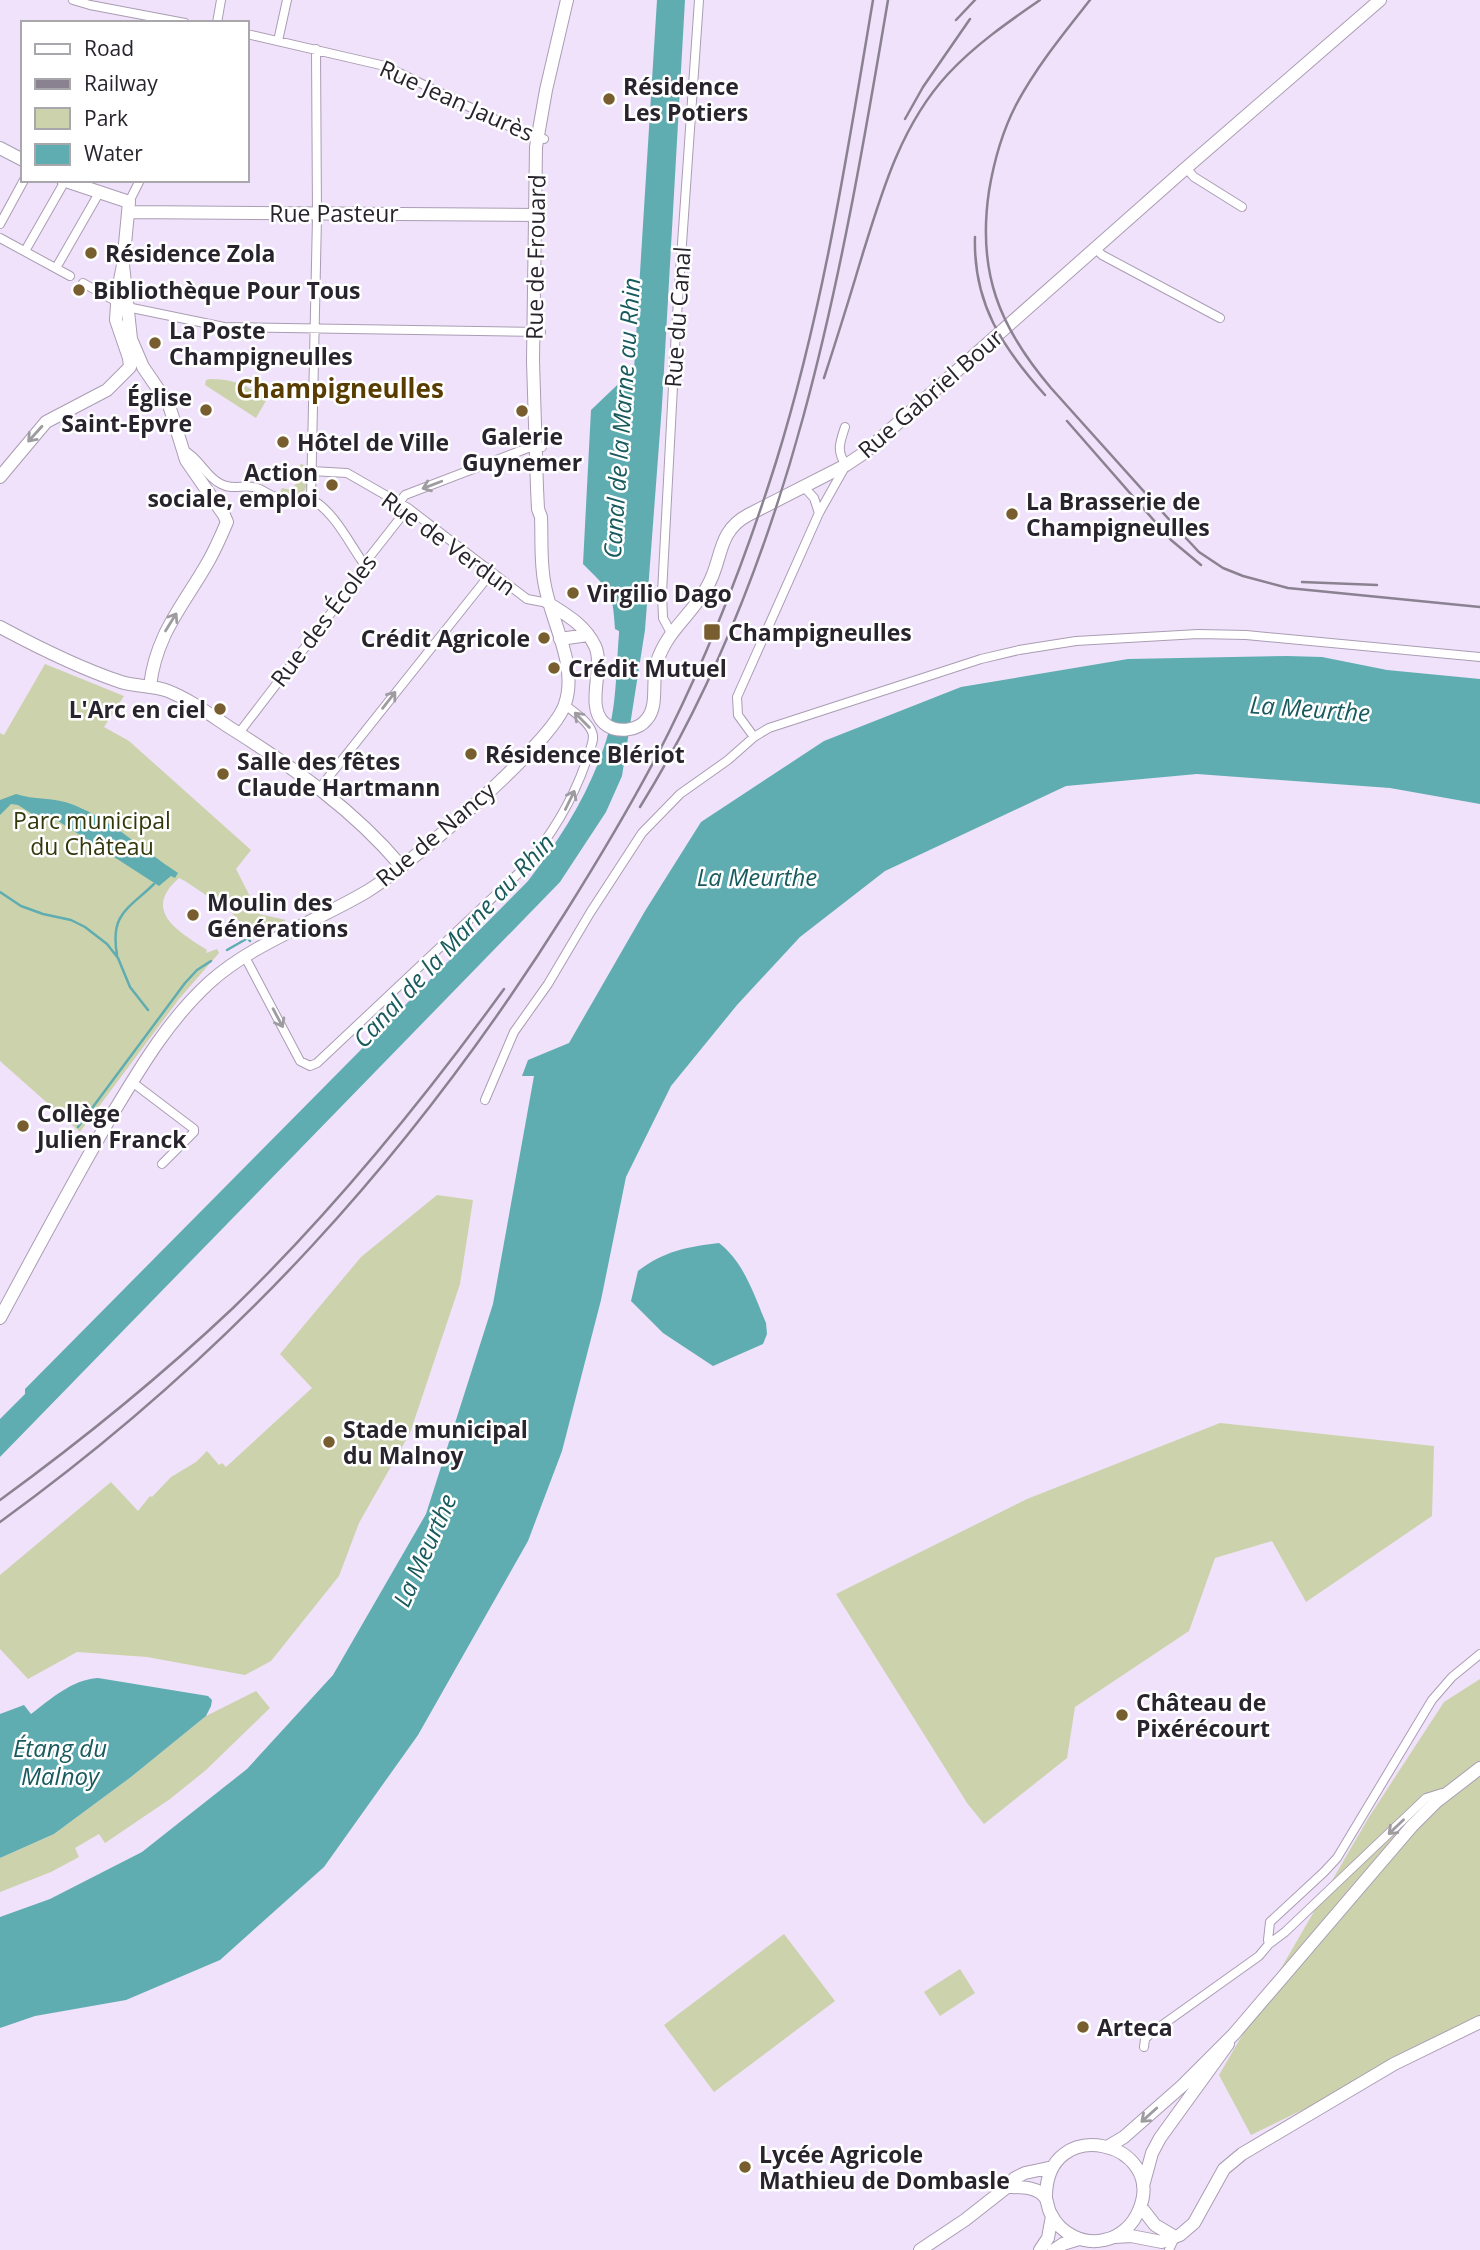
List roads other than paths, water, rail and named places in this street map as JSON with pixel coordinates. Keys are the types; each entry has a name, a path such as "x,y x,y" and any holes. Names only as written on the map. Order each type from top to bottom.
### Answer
{"main road":[{"name":"Rue de Frouard","path":"548,603 544,581 541,517 538,509 537,215 546,90 568,0"},
{"name":"Rue de Frouard","path":"541,138 575,0"},
{"name":"Rue Gabriel Bour","path":"588,635 598,655 596,707 600,719 606,725 632,730 645,722 653,708 656,667 671,633 709,584 724,540 733,525 748,515 814,487 873,446 1380,0"},
{"path":"0,148 21,159"},
{"name":"Rue Pasteur","path":"67,182 99,192 129,207 317,213 537,215"},
{"path":"129,207 122,304 131,340 143,367 169,405 186,460 227,522 209,561 163,636 154,659 150,686"},
{"path":"122,304 116,320 130,367"},
{"path":"0,477 47,422 107,390 130,367 143,367"},
{"path":"548,603 573,618 588,635"},
{"path":"548,603 569,677 565,705"},
{"path":"0,628 72,663 121,682 150,686 178,695 269,751 319,789 370,831 401,866"},
{"path":"560,639 588,635"},
{"name":"Rue de Nancy","path":"0,1318 132,1082 161,1038 194,999 210,982 245,957 369,890 401,866 516,766 559,719 565,705"},
{"path":"1109,2146 1124,2137 1171,2095 1234,2034 1412,1826 1451,1789 1480,1768"},
{"path":"1115,2237 1130,2236 1162,2242 1175,2237 1195,2223 1219,2176 1242,2154 1394,2064 1480,2022"},
{"path":"1054,2250 1079,2239 1103,2241 1126,2230 1141,2207 1143,2186 1152,2153 1234,2034"},
{"path":"1079,2239 1059,2226 1052,2216 1046,2198 1046,2187 1053,2167 1068,2151 1088,2144 1109,2146 1128,2157 1140,2175 1143,2186"},
{"path":"920,2250 1007,2187 1015,2178 1053,2167"},
{"path":"1007,2187 1027,2187 1046,2198"},
{"path":"1141,2207 1155,2225 1175,2237"},
{"path":"1040,2250 1048,2238 1052,2216"}],"street":[{"path":"73,0 174,21"},
{"path":"217,21 221,0"},
{"path":"278,41 287,0"},
{"name":"Rue du Canal","path":"671,633 663,618 662,593 676,330 699,0"},
{"path":"128,21 130,13"},
{"name":"Rue Jean Jaurès","path":"248,34 385,66 519,131 541,138"},
{"path":"311,499 317,213 316,49"},
{"path":"1186,168 1194,177 1242,207"},
{"path":"0,223 23,182"},
{"path":"25,251 63,182"},
{"path":"129,207 139,182"},
{"path":"56,268 99,192"},
{"path":"0,238 70,276"},
{"path":"1095,248 1102,255 1220,318"},
{"path":"83,283 122,304 224,327 537,332"},
{"path":"754,737 738,715 737,697 818,513 846,466 838,449 845,427"},
{"path":"398,504 405,495 528,448 539,448"},
{"path":"185,451 221,484 238,489 248,486 257,488 281,498 311,499 325,509 364,564"},
{"name":"Rue de Verdun","path":"311,471 347,473 408,508 527,599 548,603"},
{"path":"814,487 825,501"},
{"path":"814,487 818,513"},
{"name":"Rue des Écoles","path":"239,733 321,630 324,622 363,572 364,564 408,508"},
{"path":"319,789 491,573"},
{"path":"485,1100 514,1032 548,984 642,833 680,794 769,728 981,659 1076,641 1198,634 1246,635 1480,657"},
{"path":"245,957 300,1061 305,1064 317,1063 521,871 547,839 567,806 585,766 593,739 587,723 565,705"},
{"path":"132,1082 194,1129 162,1164"},
{"path":"1269,1944 1270,1922 1337,1858 1432,1700 1480,1654"},
{"path":"1144,2047 1145,2039 1151,2033 1259,1956 1426,1798 1451,1789"},
{"path":"1171,2095 1175,2104 1174,2118"},
{"path":"1169,2250 1175,2237"}],"water":[{"name":"Canal de la Marne au Rhin","path":"657,0 685,0 662,405 645,630 622,776 606,812 560,882 0,1457 0,1419 25,1394 25,1389 528,881 563,831 592,778 606,741 612,715 619,631 615,629 613,607 608,592 583,564 591,410 634,369"},
{"name":"La Meurthe","path":"1322,657 1387,670 1480,679 1480,804 1390,788 1197,774 1066,786 885,871 800,937 737,1005 671,1086 626,1177 601,1300 562,1451 528,1541 418,1735 324,1867 220,1960 126,2000 35,2016 0,2028 0,1917 50,1899 142,1852 247,1769 333,1675 426,1514 493,1304 534,1076 522,1076 528,1060 569,1043 645,911 701,822 824,741 961,687 1128,659"},
{"path":"16,794 67,802 88,812 115,827 178,873 175,878 171,876 159,886 55,819 32,814 18,805 11,804 0,815 0,800"},
{"path":"719,1243 735,1260 747,1280 766,1323 767,1334 763,1344 713,1366 663,1333 631,1301 638,1271 648,1264 676,1251"},
{"name":"Étang du Malnoy","path":"98,1678 208,1696 212,1700 211,1706 206,1716 131,1777 54,1834 0,1858 0,1714 24,1705 31,1714 70,1686"}],"waterway":[{"path":"117,955 115,941 119,921 129,907 154,884"},
{"path":"0,892 21,906 71,920 107,944 118,958 130,987 148,1010"},
{"path":"227,950 248,938 250,941"},
{"path":"78,1127 185,983 197,970 211,961"}],"railway":[{"path":"0,1522 85,1458 165,1390 241,1319 381,1168 507,1002 619,824 669,732 700,666 741,565 776,462 793,405 820,290 873,0"},
{"path":"640,807 692,713 736,617 773,518 829,313 851,209 888,0"},
{"path":"956,20 975,0"},
{"path":"824,378 883,189 916,117 958,63 992,34 1040,0"},
{"path":"1090,0 1032,77 1007,126 993,169 986,220 986,247 996,297 1018,343 1051,388 1183,535 1199,552 1223,568 1288,588 1480,607"},
{"path":"905,119 923,87 970,19"},
{"path":"975,237 979,283 993,323 1003,341 1045,395"},
{"path":"1067,421 1171,540 1201,565"},
{"path":"1302,582 1377,585"},
{"path":"0,1500 149,1384 270,1271 375,1154 441,1073 504,989"}],"place":[{"name":"Résidence Les Potiers","path":"609,99"},
{"name":"Résidence Zola","path":"91,253"},
{"name":"Bibliothèque Pour Tous","path":"79,290"},
{"name":"La Poste Champigneulles","path":"155,343"},
{"name":"Église Saint-Epvre","path":"206,410"},
{"name":"Galerie Guynemer","path":"522,411"},
{"name":"Hôtel de Ville","path":"283,442"},
{"name":"Action sociale, emploi","path":"332,485"},
{"name":"La Brasserie de Champigneulles","path":"1012,514"},
{"name":"Virgilio Dago","path":"573,593"},
{"name":"Champigneulles","path":"712,632"},
{"name":"Crédit Agricole","path":"544,638"},
{"name":"Crédit Mutuel","path":"554,668"},
{"name":"L'Arc en ciel","path":"220,709"},
{"name":"Résidence Blériot","path":"471,754"},
{"name":"Salle des fêtes Claude Hartmann","path":"223,774"},
{"name":"Moulin des Générations","path":"193,915"},
{"name":"Collège Julien Franck","path":"23,1126"},
{"name":"Stade municipal du Malnoy","path":"329,1442"},
{"name":"Château de Pixérécourt","path":"1122,1715"},
{"name":"Arteca","path":"1083,2027"},
{"name":"Lycée Agricole Mathieu de Dombasle","path":"745,2167"}],"district":[{"name":"Champigneulles","path":"340,388"}],"park label":[{"name":"Parc municipal du Château","path":"92,833"}]}
